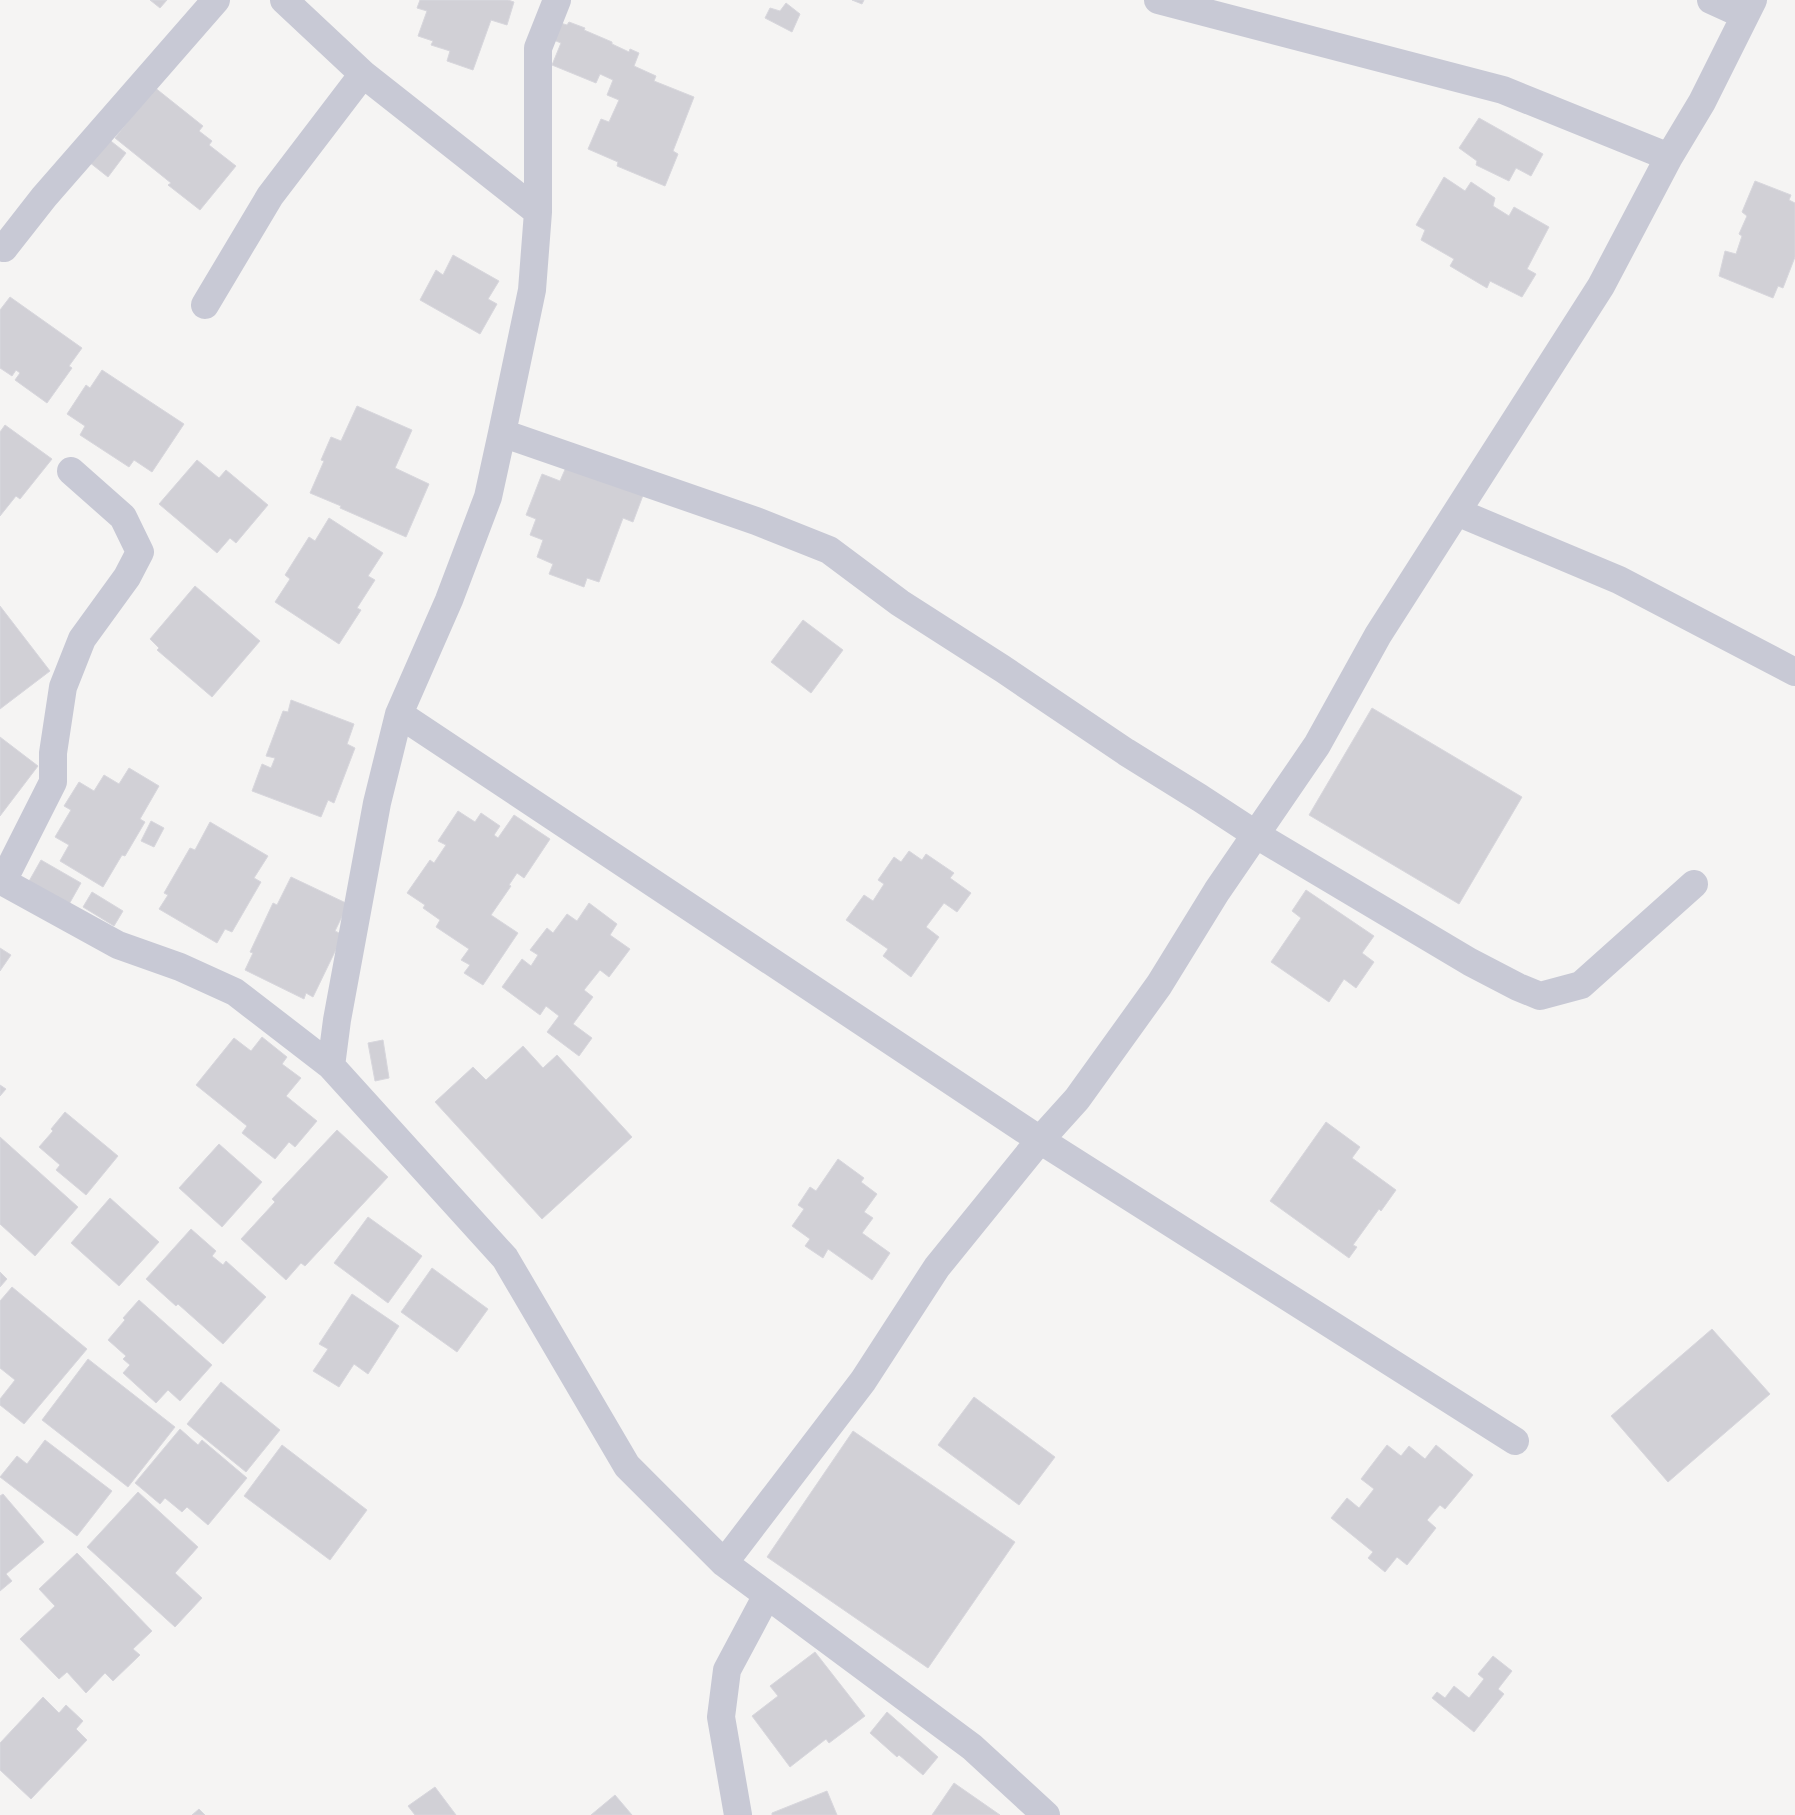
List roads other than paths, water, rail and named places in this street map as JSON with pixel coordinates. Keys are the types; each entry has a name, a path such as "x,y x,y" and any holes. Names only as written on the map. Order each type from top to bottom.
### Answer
{"street":[{"path":"4,248 44,197 216,0"},
{"path":"284,0 363,74 538,212"},
{"path":"332,1066 337,1020 378,803 399,714 449,600 488,497 502,433 532,290 538,212 538,48 557,0"},
{"path":"1158,0 1503,90 1668,157"},
{"path":"724,1563 863,1381 937,1267 1040,1140 1077,1099 1159,985 1217,891 1317,745 1378,635 1601,286 1668,157 1702,102 1748,7 1711,0"},
{"path":"205,305 270,196 363,74"},
{"path":"502,433 756,521 830,550 900,602 1126,752 1255,834 1470,962 1518,987 1540,996 1580,985 1694,884"},
{"path":"71,471 123,517 140,552 127,577 82,639 64,686 54,745 53,782 1,881 118,945 180,967 235,992 332,1066 505,1258 627,1466 724,1563 972,1747 1046,1815"},
{"path":"1457,512 1619,580 1795,672"},
{"path":"399,714 1040,1140 1515,1441"},
{"path":"738,1815 721,1717 727,1670 767,1595"}]}
